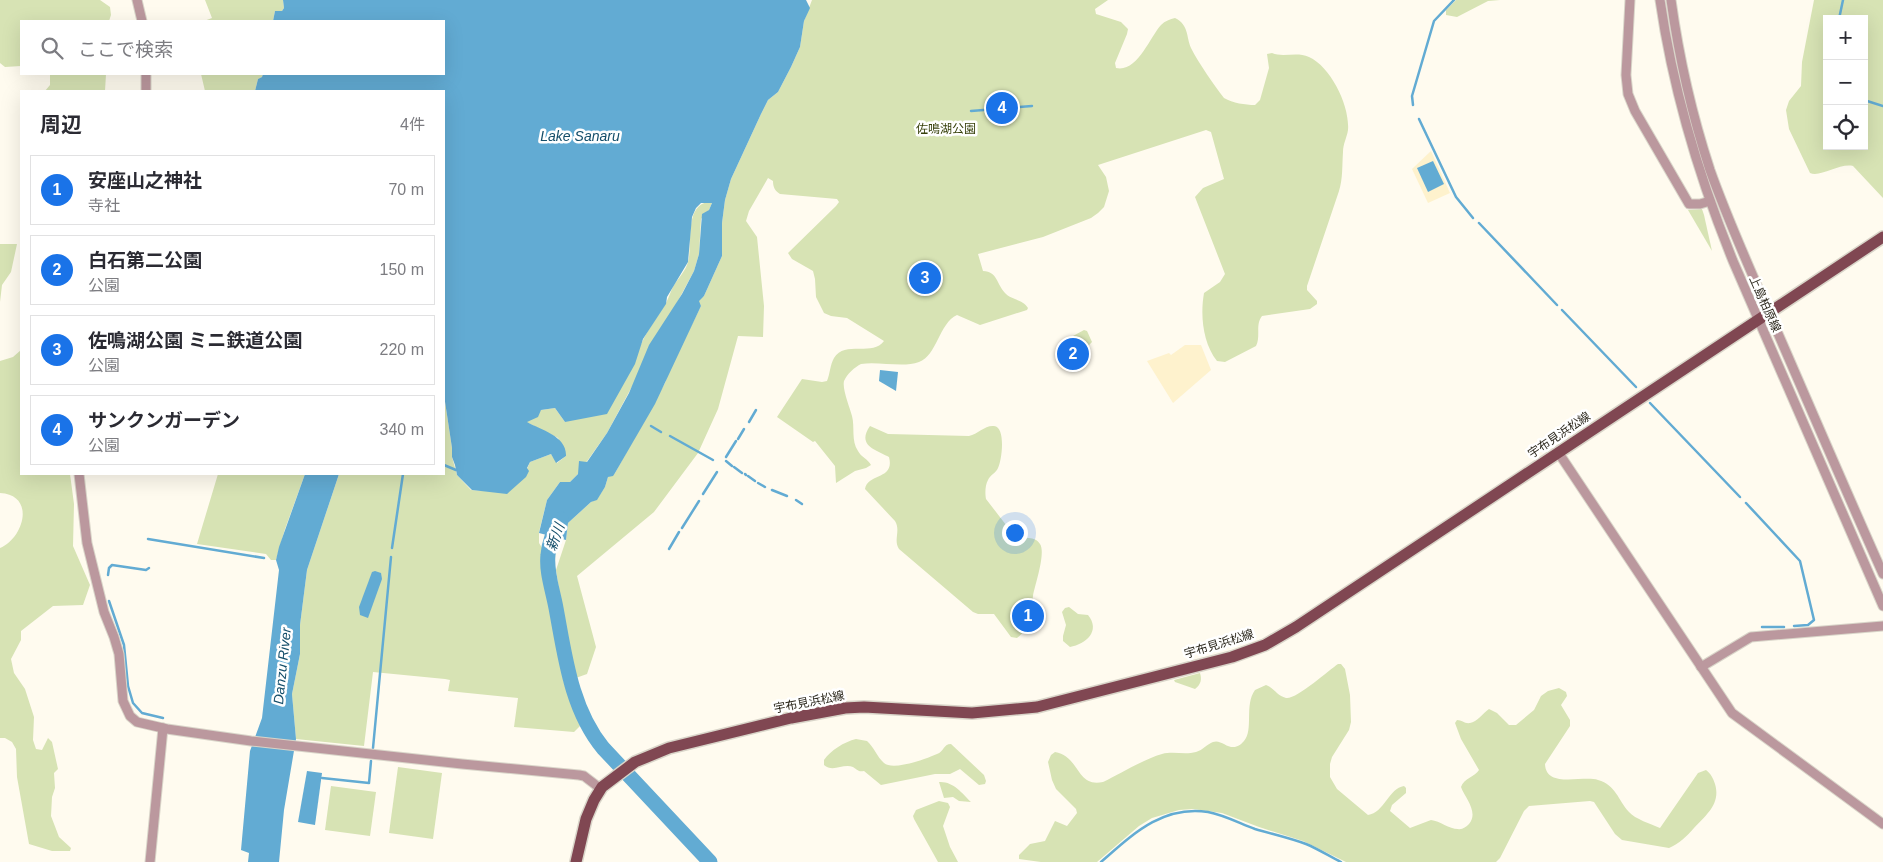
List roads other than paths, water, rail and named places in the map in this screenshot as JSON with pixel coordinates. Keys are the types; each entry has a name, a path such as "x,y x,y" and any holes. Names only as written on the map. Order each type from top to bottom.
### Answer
{"main road":[{"name":"宇布見浜松線","path":"576,862 586,819 601,789 631,764 651,754 677,746 836,709 864,707 972,713 1027,708 1232,657 1265,644 1285,634 1883,237"}],"street":[{"path":"138,0 142,20"},
{"path":"1630,0 1626,75 1630,100 1689,204 1700,204 1710,201"},
{"name":"上島柏原線","path":"1660,0 1682,111 1710,201 1733,261 1883,606"},
{"name":"上島柏原線","path":"1671,0 1683,68 1705,152 1726,213 1824,443 1883,574"},
{"path":"146,75 146,90"},
{"path":"1558,452 1732,713 1883,824"},
{"path":"79,475 88,543 104,612 114,637 118,654 124,706 130,716 138,722 163,728 251,741 462,764 579,774 601,789"},
{"path":"1701,667 1751,637 1883,626"},
{"path":"150,862 163,728"}],"water":[{"name":"Lake Sanaru","path":"283,0 806,0 810,8 804,21 800,47 778,92 768,100 731,179 725,200 722,223 722,256 704,296 699,301 701,306 655,404 615,473 613,476 608,477 605,487 597,500 591,502 568,523 566,540 539,533 547,500 560,482 570,482 578,474 579,461 587,462 607,433 629,393 649,345 682,294 694,271 699,254 702,214 709,210 712,203 701,203 696,208 692,217 688,262 667,297 666,304 643,339 635,364 607,414 565,422 555,408 541,410 538,417 527,422 558,439 565,449 566,456 556,463 551,454 530,462 526,477 507,494 472,490 457,475 452,457 445,402 445,90 255,90 258,79 263,75 445,75 445,20 273,20 275,11 282,11 284,8"},
{"path":"1433,161 1444,184 1428,192 1417,168"},
{"path":"880,370 898,372 896,391 879,381"},
{"name":"Danzu River","path":"305,475 339,475 307,570 300,625 300,654 292,694 296,739 284,810 279,862 248,862 249,853 241,850 250,751 262,718 279,570 276,560"},
{"path":"372,572 381,573 382,579 368,618 360,615 359,607"},
{"path":"307,771 322,773 315,825 298,822"}],"waterway":[{"path":"1413,105 1412,96 1434,21 1454,0"},
{"path":"1840,15 1843,0"},
{"path":"1868,101 1883,106"},
{"path":"971,111 1032,106"},
{"path":"1419,119 1456,197 1473,218"},
{"path":"1479,223 1557,305"},
{"path":"1562,310 1636,387"},
{"path":"1650,403 1740,497"},
{"path":"749,422 756,410"},
{"path":"651,426 661,432"},
{"path":"738,439 744,429"},
{"path":"670,436 713,460"},
{"path":"726,457 736,441"},
{"path":"726,461 732,466"},
{"path":"445,465 456,470"},
{"path":"734,467 742,473"},
{"path":"703,494 717,472"},
{"path":"392,548 403,475"},
{"path":"748,476 755,481"},
{"path":"758,483 765,487"},
{"path":"772,490 787,496"},
{"path":"796,500 802,504"},
{"path":"682,528 699,501"},
{"path":"1746,503 1800,561 1814,620 1808,625 1794,626"},
{"name":"新川","path":"561,519 549,545 548,568 566,663 583,716 603,748 710,862"},
{"path":"669,549 679,532"},
{"path":"148,539 264,558"},
{"path":"373,748 391,557"},
{"path":"108,575 109,568 112,565 146,570 149,568"},
{"path":"109,601 124,645 128,686 133,703 142,713 163,718"},
{"path":"1762,627 1784,627"},
{"path":"322,778 369,783 371,761"},
{"path":"1101,862 1136,832 1149,824 1176,813 1191,811 1214,813 1255,829 1300,842 1341,862"}],"place":[{"name":"サンクンガーデン","path":"1002,108"},
{"name":"佐鳴湖公園 ミニ鉄道公園","path":"925,278"},
{"name":"白石第二公園","path":"1073,354"},
{"name":"安座山之神社","path":"1028,616"}],"park label":[{"name":"佐鳴湖公園","path":"946,129"}]}
